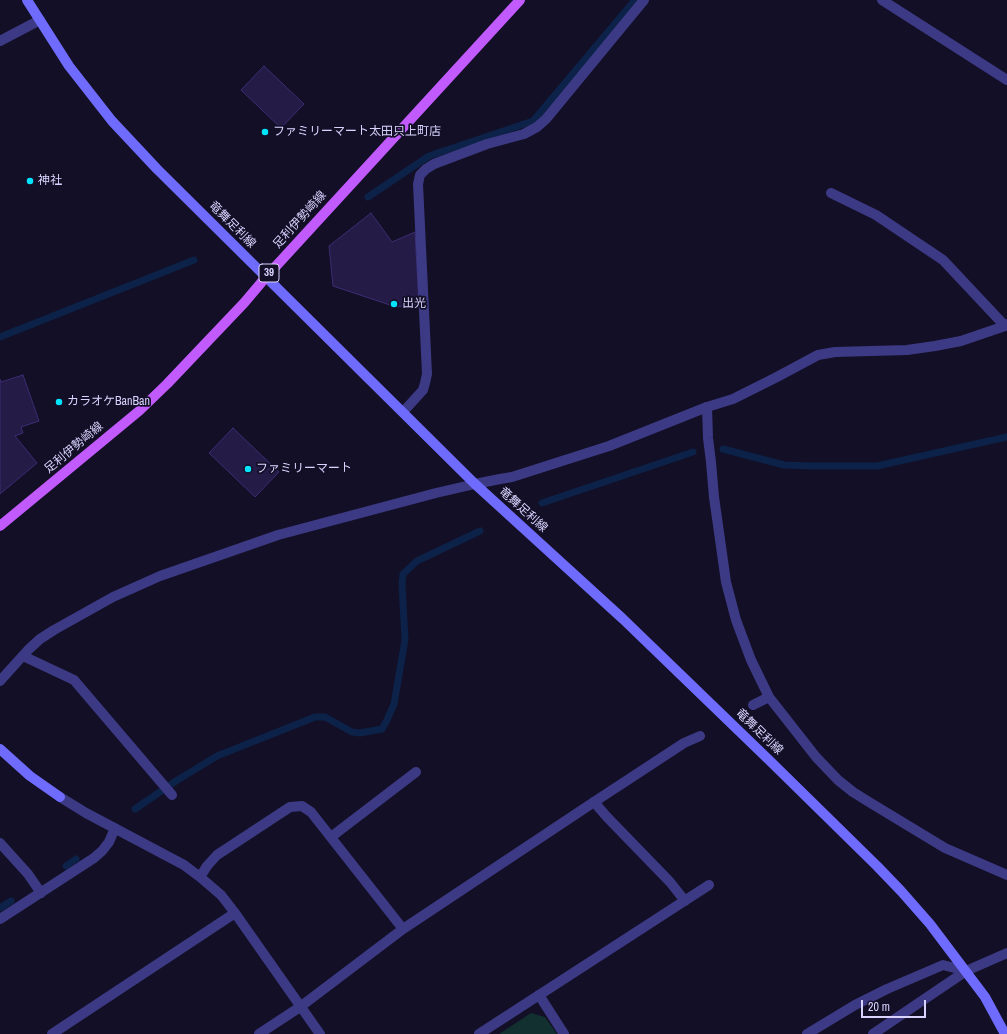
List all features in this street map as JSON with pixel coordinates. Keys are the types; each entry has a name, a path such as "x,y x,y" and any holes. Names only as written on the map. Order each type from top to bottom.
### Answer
{"main road":[{"name":"竜舞足利線","path":"27,0 69,66 112,121 162,174 475,484 624,619 901,891 930,924 986,997 1005,1034"},
{"name":"足利伊勢崎線","path":"0,526 139,411 178,373 244,303 266,277 520,0"},
{"path":"0,749 30,776 60,797"}],"street":[{"path":"403,412 422,390 427,374 418,184 420,175 434,164 487,144 524,134 536,127 546,119 644,0"},
{"path":"882,0 1007,80"},
{"path":"0,41 40,20"},
{"path":"0,681 22,656 40,639 113,596 160,576 278,535 436,493 512,477 609,446 707,407 733,399 818,355 835,352 907,350 935,346 961,341 1006,325 943,260 876,215 831,193"},
{"path":"707,407 708,438 714,497 726,582 736,620 750,660 769,697 816,758 838,780 853,792 945,848 1007,875"},
{"path":"22,656 74,680 172,795"},
{"path":"753,705 769,697"},
{"path":"259,1034 300,1006 403,929 594,802 684,744 700,736"},
{"path":"331,837 416,772"},
{"path":"60,797 86,813 184,865 221,895 320,1034"},
{"path":"594,802 670,882 685,900"},
{"path":"200,877 217,855 290,807 302,806 311,812 403,929"},
{"path":"0,919 102,852 109,842 115,828"},
{"path":"0,843 28,874 41,893"},
{"path":"479,1034 709,885"},
{"path":"52,1034 235,913"},
{"path":"873,1034 966,971 1007,954"},
{"path":"807,1034 855,1005 887,989 943,965 966,971"},
{"path":"538,995 564,1034"}],"green space":[{"path":"531,1013 545,1017 557,1034 499,1034"}],"building":[{"path":"264,66 304,104 281,128 241,90"},
{"path":"371,213 392,242 415,232 419,304 396,307 333,286 329,246"},
{"path":"23,375 39,421 21,427 23,433 15,436 37,463 0,494 0,379 1,382"},
{"path":"233,428 279,472 255,497 209,453"}],"waterway":[{"path":"368,197 429,156 533,121 635,0"},
{"path":"0,337 194,260"},
{"path":"723,449 784,465 877,466 1007,437"},
{"path":"542,503 693,452"},
{"path":"135,809 176,781 217,756 315,717 325,717 352,732 360,733 382,729 394,704 405,640 402,584 403,574 417,561 480,531"},
{"path":"66,866 76,859"},
{"path":"0,908 11,901"}],"place":[{"name":"ファミリーマート太田只上町店","path":"265,132"},
{"name":"神社","path":"30,181"},
{"name":"出光","path":"394,304"},
{"name":"カラオケBanBan","path":"59,402"},
{"name":"ファミリーマート","path":"248,469"}]}
